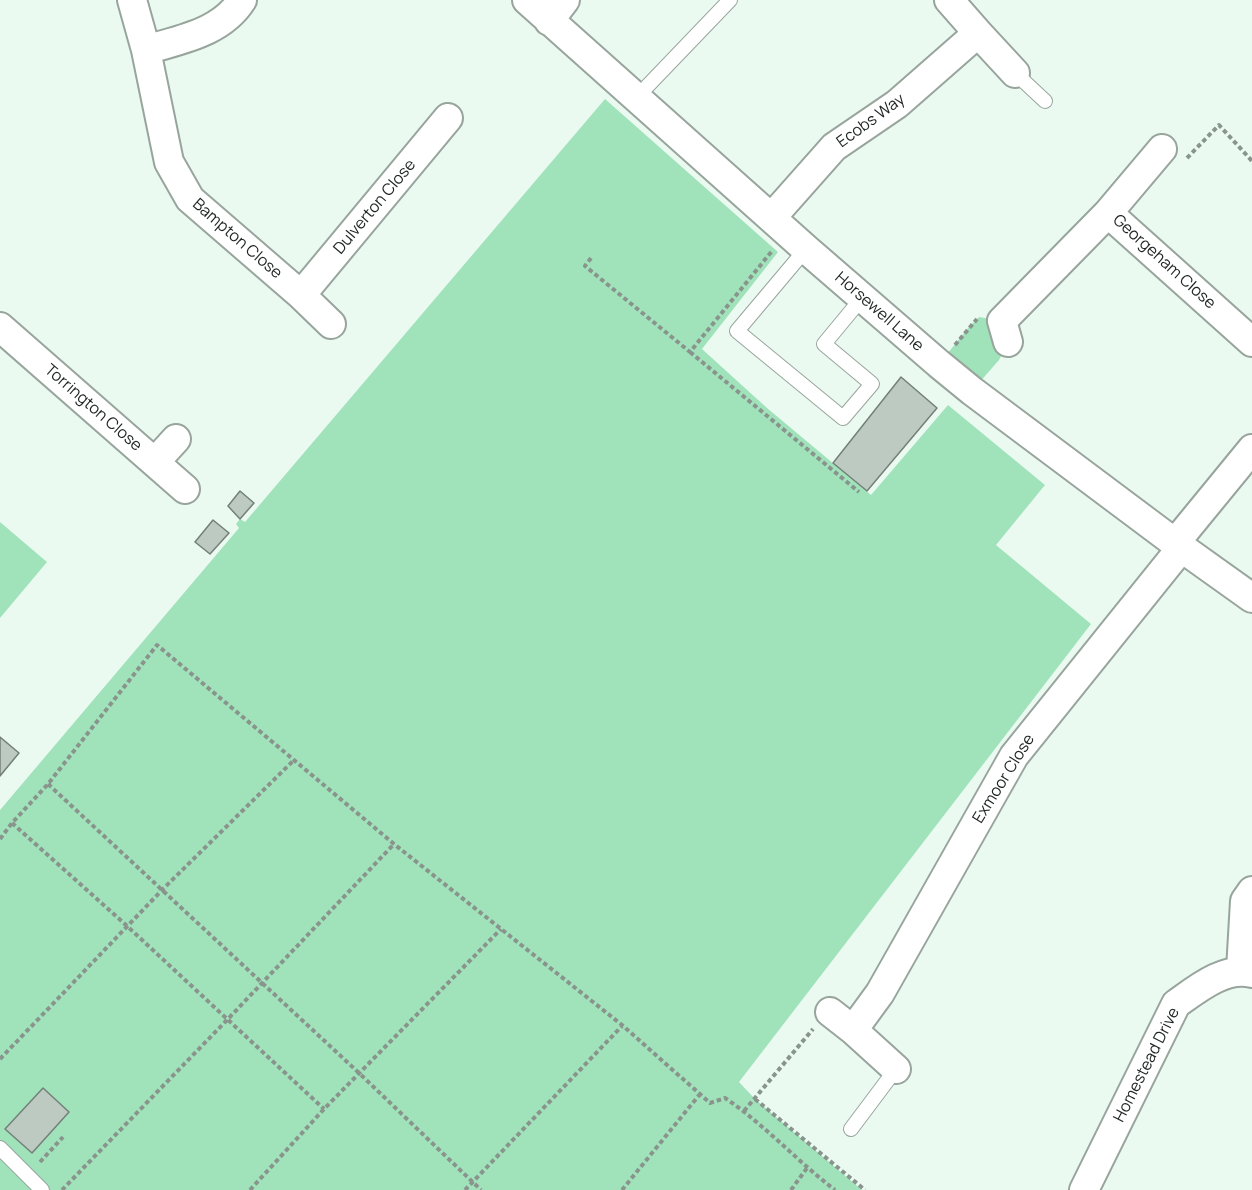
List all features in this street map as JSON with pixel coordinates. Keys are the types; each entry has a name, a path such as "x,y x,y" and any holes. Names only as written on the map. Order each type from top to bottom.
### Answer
{"street":[{"name":"Bampton Close","path":"132,0 146,50 169,162 190,199 332,324"},
{"path":"146,50 209,31 237,9 242,0"},
{"name":"Horsewell Lane","path":"527,0 557,10 636,98 939,364 972,391 1252,598"},
{"path":"951,1 1016,73"},
{"name":"Ecobs Way","path":"788,232 834,147 897,104 978,33"},
{"name":"Dulverton Close","path":"301,295 448,118"},
{"name":"Georgeham Close","path":"1162,149 1108,213 1252,342"},
{"path":"996,327 1108,213"},
{"name":"Torrington Close","path":"0,327 184,489"},
{"path":"155,462 176,439"},
{"path":"1178,545 1252,449"},
{"name":"Exmoor Close","path":"853,1030 880,993 1014,756 1178,545"},
{"name":"Homestead Drive","path":"1091,1188 1176,1004 1203,984 1247,971 1245,901 1252,891"},
{"path":"830,1012 896,1069"}],"lane":[{"path":"636,98 730,0"},
{"path":"1016,73 1045,101"},
{"path":"788,232 737,331 843,418 872,384 824,344 862,298"},
{"path":"851,1129 896,1069"},
{"path":"0,1148 42,1190"}],"path":[{"path":"1162,149 1188,159 1219,125 1252,161"},
{"path":"690,352 788,232"},
{"path":"591,258 585,266 859,492"},
{"path":"939,364 996,327"},
{"path":"0,839 48,784 157,645 394,844 622,1025 710,1103 725,1098 744,1111 835,1190"},
{"path":"0,1059 163,889 293,761"},
{"path":"48,784 163,889 481,1190"},
{"path":"12,823 324,1109"},
{"path":"62,1190 394,844"},
{"path":"249,1190 324,1109 501,929"},
{"path":"744,1111 830,1012"},
{"path":"465,1190 622,1025"},
{"path":"622,1190 700,1094"},
{"path":"755,1099 865,1190"},
{"path":"27,1176 63,1137"},
{"path":"791,1190 807,1168"}],"green space":[{"path":"605,99 778,252 702,349 767,408 871,495 948,405 1045,485 996,545 1091,624 739,1082 755,1099 862,1190 0,1190 0,810 239,528 236,524 240,519 245,522"},
{"path":"979,317 1002,321 1008,343 999,360 972,391 939,364"},
{"path":"0,522 47,562 0,618"}],"building":[{"path":"901,377 937,408 867,491 833,463"},
{"path":"240,491 254,503 240,519 228,506"},
{"path":"213,520 229,533 210,554 195,542"},
{"path":"0,737 19,753 0,776"},
{"path":"43,1088 69,1112 32,1153 5,1129"}]}
